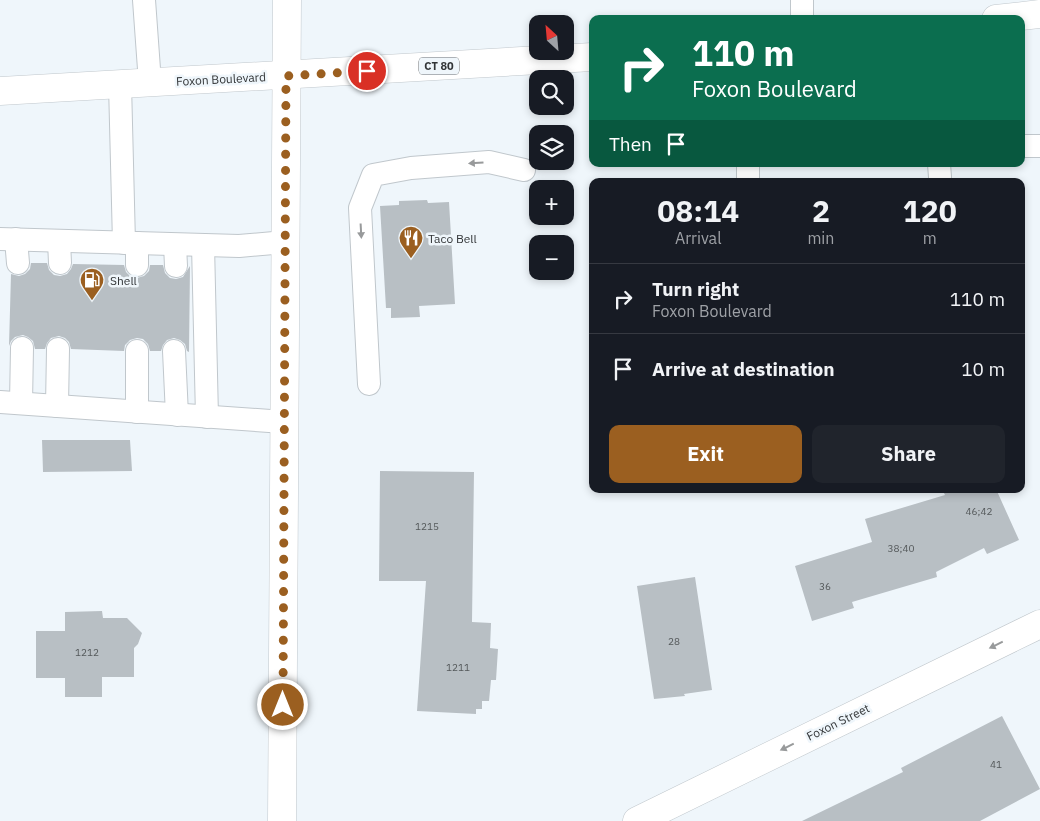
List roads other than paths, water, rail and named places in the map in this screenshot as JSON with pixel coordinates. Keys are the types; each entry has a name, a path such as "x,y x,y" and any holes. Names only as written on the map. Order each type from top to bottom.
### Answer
{"main road":[{"path":"282,821 287,0"},
{"path":"1012,15 1036,9"},
{"name":"Foxon Boulevard","path":"0,91 589,57"},
{"name":"Foxon Street","path":"637,821 1040,624"}],"lane":[{"path":"144,0 150,83"},
{"path":"802,0 802,15"},
{"path":"120,84 133,250"},
{"path":"1025,146 1040,146"},
{"path":"369,384 360,208 374,176 411,168 489,162 524,170"},
{"path":"18,263 8,239 59,241 176,255 203,245 240,246 285,242"},
{"path":"59,241 60,264"},
{"path":"203,245 207,417"},
{"path":"22,348 10,402 284,422"},
{"path":"57,406 58,349"},
{"path":"136,412 137,351"},
{"path":"174,351 177,415"}],"place":[{"name":"Taco Bell","path":"411,259"},
{"name":"Shell","path":"92,301"}]}
